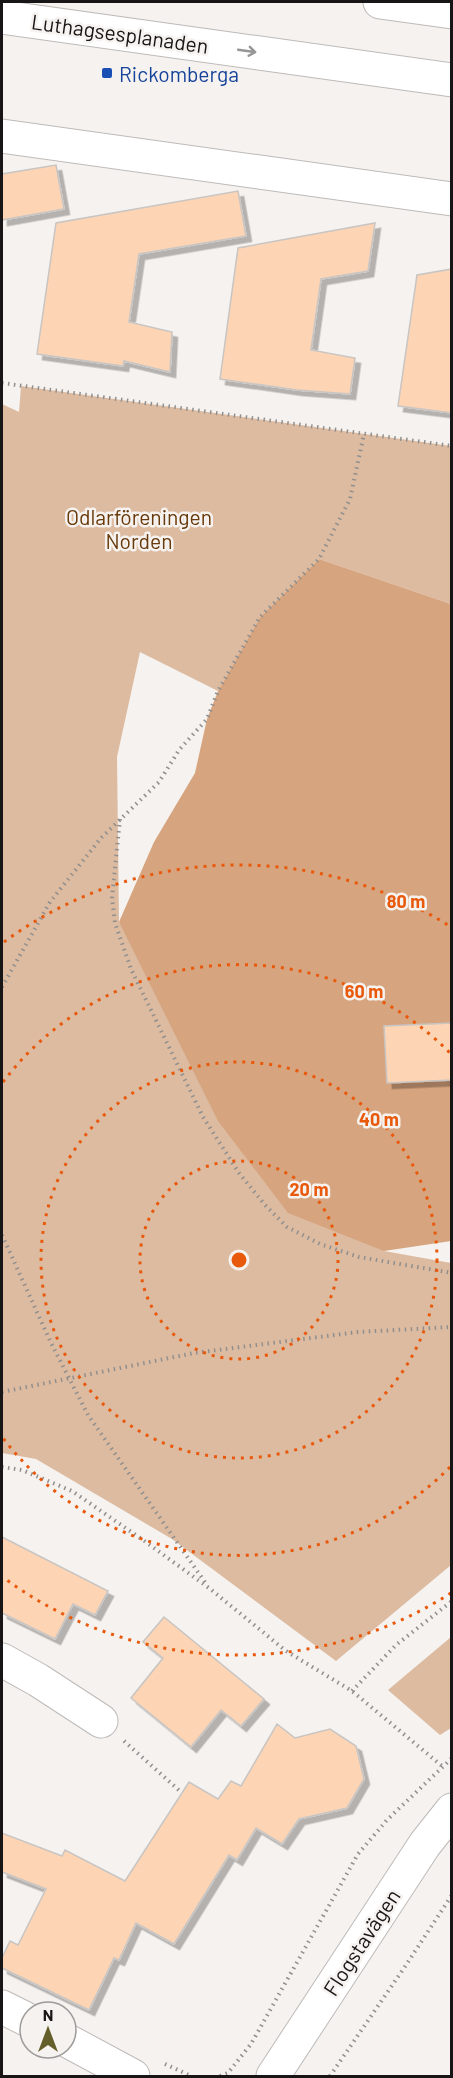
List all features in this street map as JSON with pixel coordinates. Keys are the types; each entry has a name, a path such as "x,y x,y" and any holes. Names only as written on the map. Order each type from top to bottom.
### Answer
{"street":[{"path":"380,2 452,12"},
{"name":"Luthagsesplanaden","path":"2,17 452,80"},
{"path":"2,136 452,199"},
{"path":"2,1660 38,1680 101,1721"},
{"name":"Flogstavägen","path":"273,2076 425,1844 452,1810"},
{"path":"2,2007 18,2015"},
{"path":"78,2046 133,2076"}],"path":[{"path":"2,383 452,446"},
{"path":"2,987 50,902 101,838 159,782 179,750 207,719 218,691 260,617 319,559 350,499 364,434"},
{"path":"120,819 112,897 115,923 132,969 203,1117 239,1173 287,1227 320,1244 359,1257 452,1273"},
{"path":"2,1235 68,1377 103,1438 209,1588"},
{"path":"2,1392 194,1353 358,1332 452,1327"},
{"path":"2,1467 22,1470 72,1491 209,1588 286,1651 352,1691 442,1766"},
{"path":"352,1691 396,1645 452,1601"},
{"path":"101,1721 182,1793"},
{"path":"220,2076 228,2073 251,2044 358,1854 387,1820 452,1758"},
{"path":"330,2076 452,1895"}],"green space":[{"name":"Odlarföreningen Norden","path":"21,386 451,446 451,604 319,559 260,617 218,691 140,652 117,757 119,922 384,1251 451,1263 451,1565 336,1661 172,1539 36,1459 2,1453 2,404 19,412"},
{"path":"451,1637 451,1728 440,1735 388,1690"}],"shaded area":[{"path":"319,559 451,604 451,1241 384,1251 288,1213 218,1121 119,922 154,842 195,773 207,719 218,691 260,617"}],"building":[{"path":"56,165 64,209 2,220 2,174"},
{"path":"238,191 246,236 139,254 129,322 172,332 170,372 124,361 123,366 37,354 56,223"},
{"path":"375,223 368,271 321,279 311,350 355,358 350,394 297,390 220,379 238,248"},
{"path":"452,269 452,413 398,406 417,275"},
{"path":"452,1023 452,1080 387,1083 384,1026"},
{"path":"2,1537 108,1591 95,1615 73,1604 55,1639 2,1613"},
{"path":"164,1617 264,1699 241,1726 221,1710 191,1747 131,1698 163,1658 143,1642"},
{"path":"277,1724 295,1738 330,1729 356,1746 364,1779 347,1808 299,1819 282,1844 256,1828 237,1860 229,1855 174,1944 136,1923 119,1960 114,1958 89,2010 78,2005 78,2000 68,2000 2,1968 2,1958 10,1941 18,1945 46,1889 2,1872 2,1833 62,1856 65,1850 125,1881 189,1782 218,1799 231,1781 241,1786"}],"place":[{"name":"Rickomberga","path":"107,73"}]}
